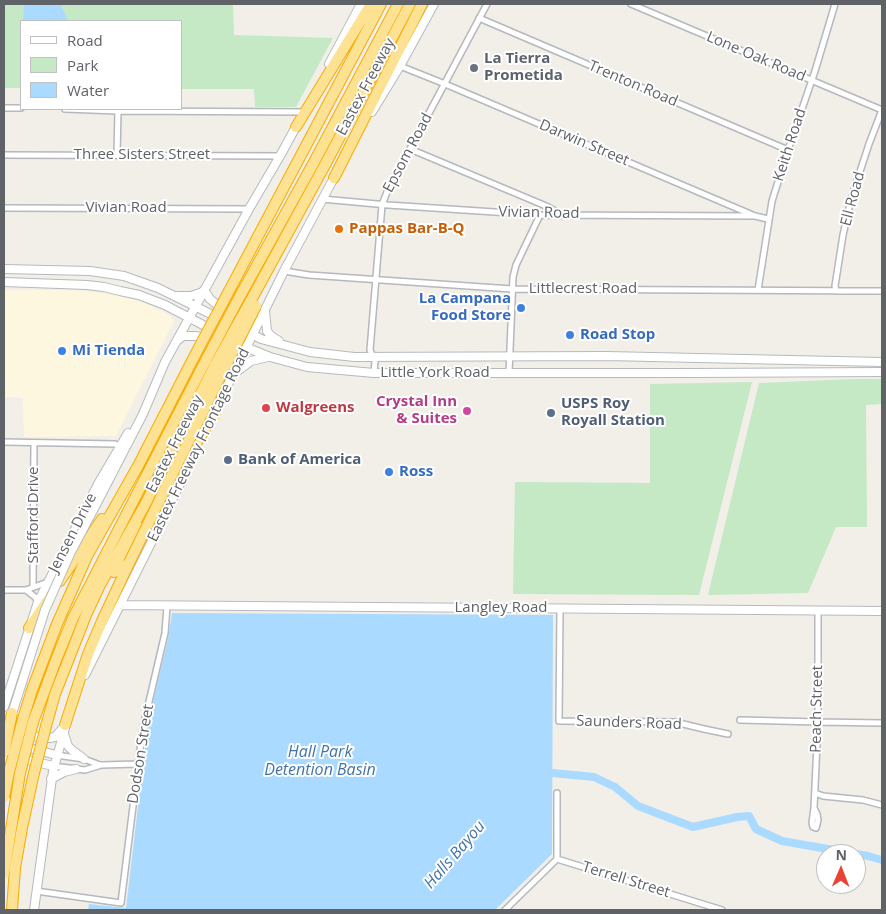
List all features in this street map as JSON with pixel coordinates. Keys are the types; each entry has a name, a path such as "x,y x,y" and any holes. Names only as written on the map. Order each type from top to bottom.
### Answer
{"highway":[{"path":"296,128 371,4"},
{"name":"Eastex Freeway","path":"4,797 32,690 67,601 88,556 138,466 381,4"},
{"path":"64,727 88,654 128,562 208,401 215,365 240,296 398,4"},
{"name":"Eastex Freeway","path":"12,910 15,868 33,776 55,694 79,630 100,585 147,500 215,365 258,309 270,266 410,4"},
{"path":"334,178 422,4"},
{"path":"4,873 20,773 33,722 73,618 215,365"},
{"path":"100,585 113,574 215,412"},
{"path":"29,628 138,466"},
{"path":"4,753 8,710"}],"main road":[{"path":"56,755 4,740 8,710 46,610 70,554 143,414 163,367 249,209 296,128 361,4"},
{"name":"Eastex Freeway Frontage Road","path":"34,910 53,766 64,727 85,675 253,335 258,309 284,271 322,199 434,4"},
{"name":"Little York Road","path":"4,269 90,271 124,276 158,288 253,335 310,352 336,356 606,356 882,362"},
{"path":"38,282 41,270"},
{"name":"Little York Road","path":"4,282 38,282 104,287 155,300 246,348 307,367 374,373 882,372"},
{"path":"174,296 191,296 204,291"},
{"path":"204,291 216,304 244,319 257,319 258,309"},
{"path":"258,309 271,336 285,345"},
{"path":"178,341 183,336 201,337 233,358 234,373"},
{"path":"307,367 310,352"},
{"path":"606,356 606,372"},
{"path":"234,373 251,361 270,357"},
{"name":"Jensen Drive","path":"8,710 29,628 38,602 98,484 163,367"},
{"name":"Langley Road","path":"120,605 882,611"},
{"path":"4,725 8,730 19,734 50,738 55,737 64,727"},
{"path":"64,727 68,746 84,759"},
{"path":"4,753 53,766"},
{"path":"52,779 64,772 76,769"}],"street":[{"name":"Epsom Road","path":"374,373 375,361 370,350 382,205 387,192 487,4"},
{"name":"Lone Oak Road","path":"630,4 882,110"},
{"name":"Keith Road","path":"758,290 768,219 775,192 812,80 834,4"},
{"name":"Trenton Road","path":"479,18 788,150"},
{"name":"Darwin Street","path":"400,66 756,216 768,219"},
{"path":"4,108 20,108"},
{"path":"92,110 304,112"},
{"name":"Ell Road","path":"836,291 843,235 851,199 882,110"},
{"path":"117,155 118,111"},
{"path":"410,149 538,202 562,214"},
{"name":"Three Sisters Street","path":"4,155 280,156"},
{"name":"Vivian Road","path":"322,199 382,205 540,215 756,216"},
{"name":"Vivian Road","path":"4,208 249,209"},
{"path":"509,373 513,277 516,265 540,215"},
{"name":"Littlecrest Road","path":"284,271 512,289 882,291"},
{"path":"4,442 115,444 120,446"},
{"name":"Stafford Drive","path":"33,586 34,443"},
{"path":"4,590 26,590 48,582"},
{"path":"26,590 38,602"},
{"name":"Dodson Street","path":"36,892 121,903 144,723 165,633 166,606"},
{"name":"Saunders Road","path":"560,608 559,721 675,722 728,734"},
{"name":"Peach Street","path":"814,808 818,722 818,610"},
{"path":"740,720 882,723"},
{"path":"56,755 84,759 101,765"},
{"path":"53,766 85,770 101,765 138,764"},
{"path":"505,910 557,859 557,793"},
{"path":"815,793 823,796 863,800 882,805"},
{"name":"Terrell Street","path":"557,859 722,910"}],"shaded area":[{"path":"4,290 73,290 95,292 142,302 170,315 174,321 116,436 24,437 23,398 4,397"}],"green space":[{"path":"4,4 233,4 234,35 333,38 296,107 255,107 254,89 182,89 182,20 20,20 20,88 4,88"},
{"path":"882,379 882,404 866,405 867,527 836,527 808,593 708,595 759,383"},
{"path":"752,382 699,595 513,594 515,482 650,483 650,384"}],"water":[{"path":"60,4 68,20 23,20 25,5"},
{"name":"Hall Park Detention Basin","path":"172,613 553,615 552,854 495,910 88,910 89,904 126,908 146,739"}],"waterway":[{"name":"Halls Bayou","path":"542,772 594,777 615,787 638,806 693,827 749,816 756,829 782,841 882,860"}],"place":[{"name":"La Tierra Prometida","path":"474,68"},
{"name":"Pappas Bar-B-Q","path":"339,229"},
{"name":"La Campana Food Store","path":"521,308"},
{"name":"Road Stop","path":"570,335"},
{"name":"Mi Tienda","path":"62,351"},
{"name":"Walgreens","path":"266,408"},
{"name":"Crystal Inn & Suites","path":"467,411"},
{"name":"USPS Roy Royall Station","path":"551,413"},
{"name":"Bank of America","path":"228,460"},
{"name":"Ross","path":"389,472"}]}
